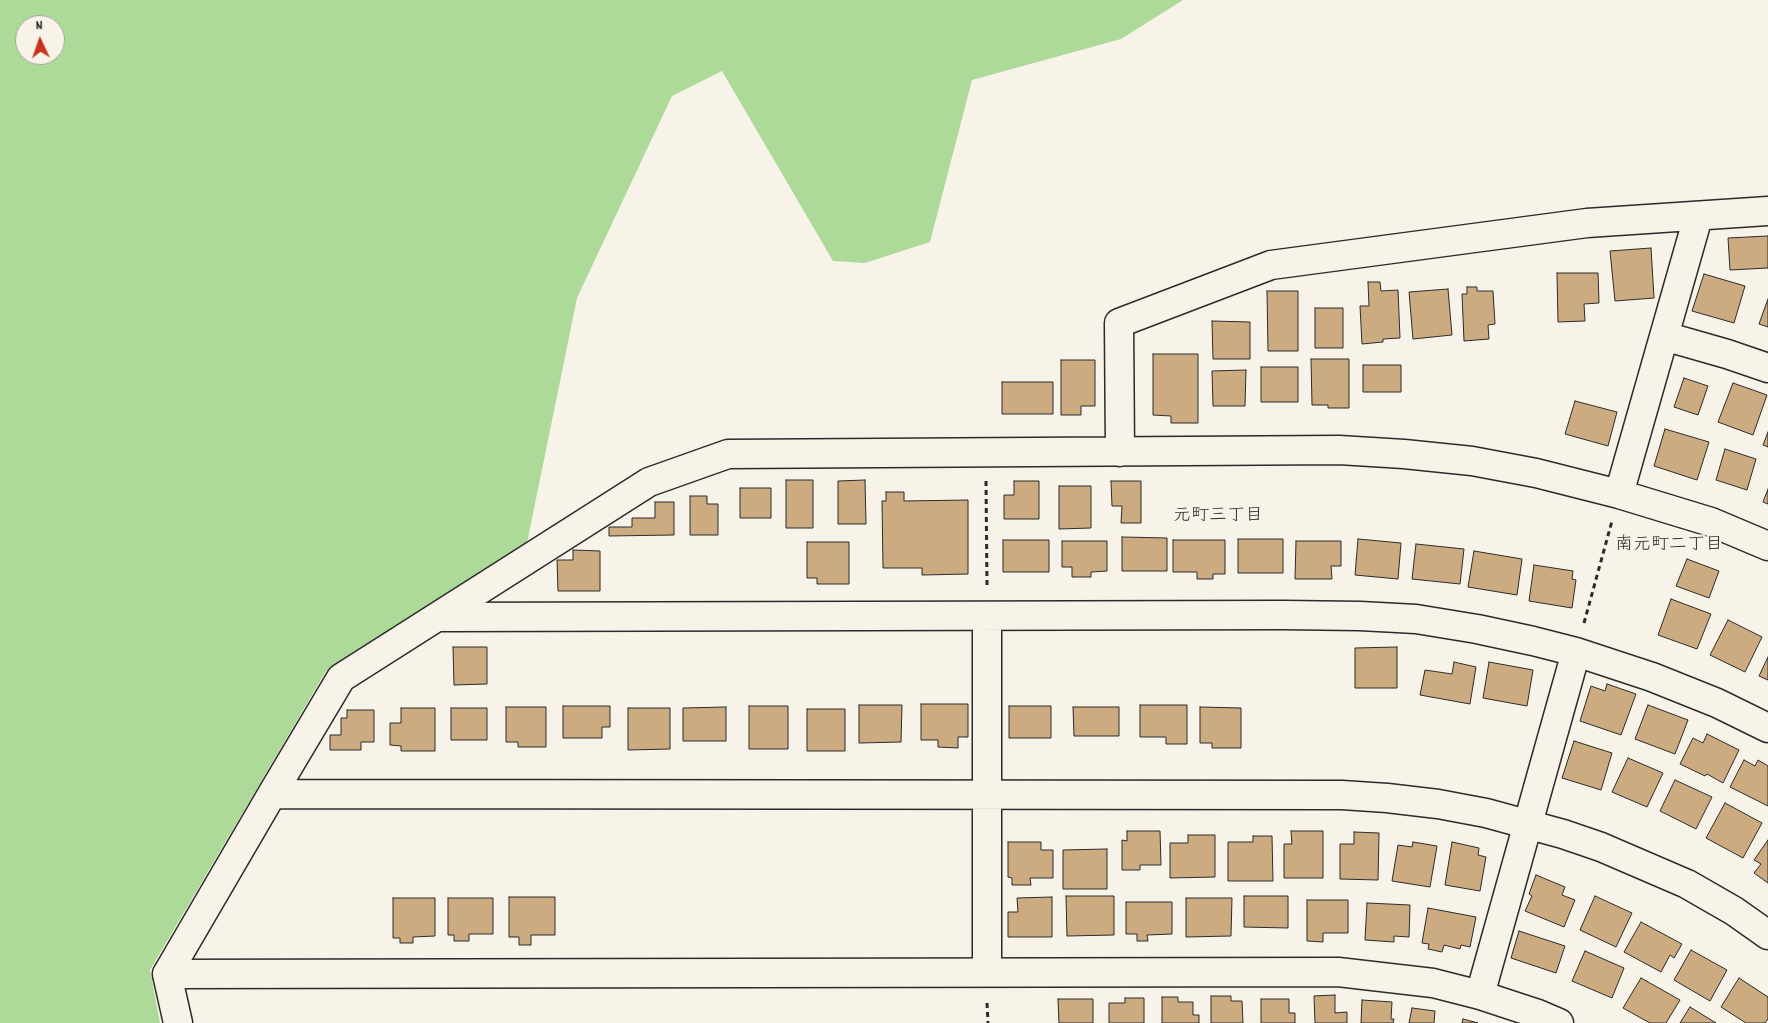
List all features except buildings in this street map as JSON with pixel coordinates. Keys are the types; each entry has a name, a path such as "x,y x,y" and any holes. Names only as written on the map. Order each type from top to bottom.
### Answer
{"street":[{"path":"1120,452 1119,323 1272,264 1587,223 1768,212"},
{"path":"1619,494 1698,217"},
{"path":"1664,336 1768,368"},
{"path":"178,1023 167,974 341,678 649,482 728,454 1339,450 1404,454 1472,461 1536,472 1619,494 1711,522 1768,546"},
{"path":"987,616 987,972"},
{"path":"439,617 1360,616 1416,620 1477,629 1576,652 1652,677 1717,703 1768,728"},
{"path":"1480,995 1576,652"},
{"path":"272,794 1342,795 1387,798 1438,804 1529,824 1601,847 1687,884 1734,911 1768,935"},
{"path":"167,974 1338,972 1432,983 1480,995 1559,1023"}],"path":[{"path":"986,453 987,616"},
{"path":"1576,652 1619,494"}],"green space":[{"path":"0,0 1183,0 1121,39 972,80 930,242 865,263 833,261 722,71 672,96 577,298 527,543 326,671 150,970 160,1023 0,1023"}],"district":[{"name":"元町三丁目","path":"1218,518"},
{"name":"南元町二丁目","path":"1669,547"}]}
